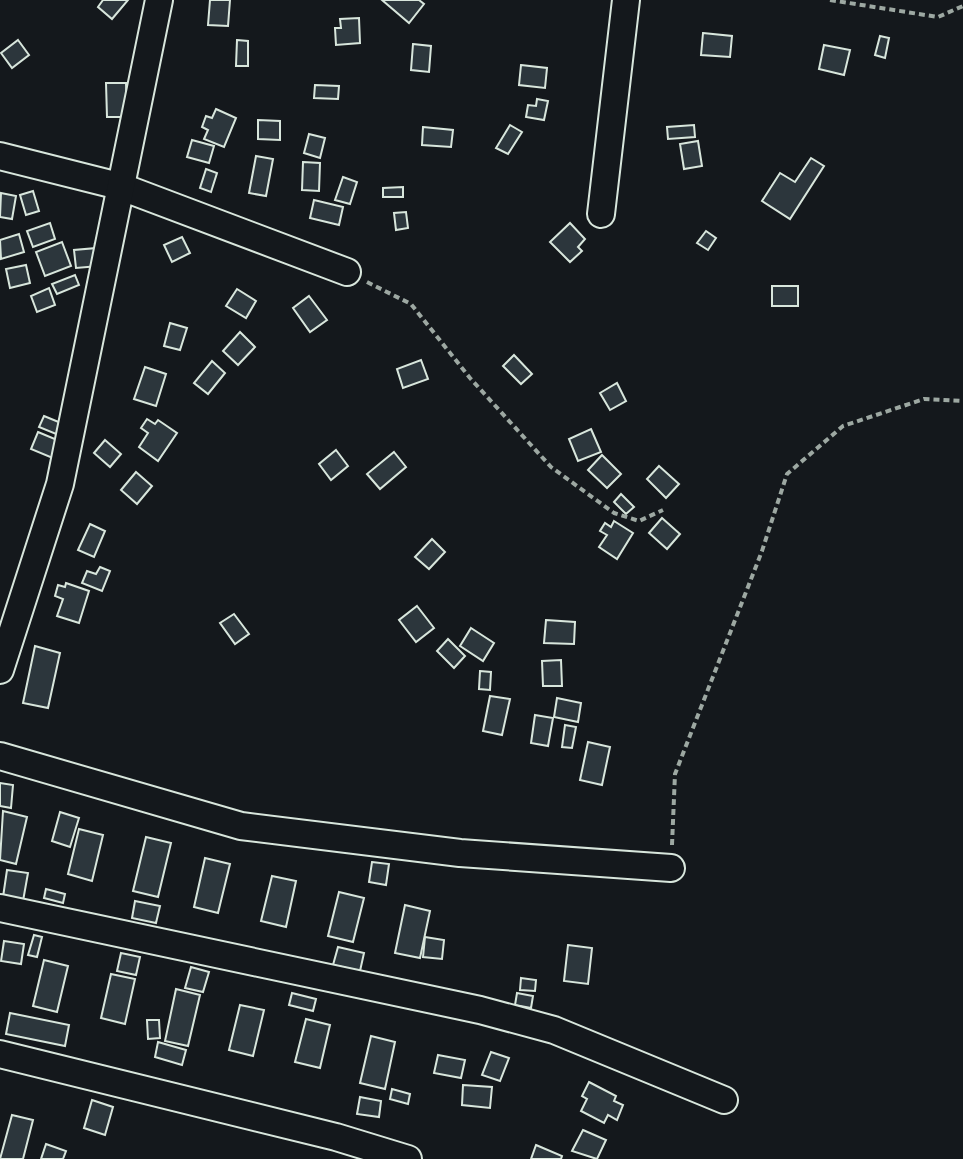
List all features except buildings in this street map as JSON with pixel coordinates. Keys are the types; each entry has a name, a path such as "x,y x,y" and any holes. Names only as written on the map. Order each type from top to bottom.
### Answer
{"street":[{"path":"0,670 60,484 159,0"},
{"path":"601,214 626,0"},
{"path":"0,156 119,186 347,272"},
{"path":"0,756 241,826 460,853 671,868"},
{"path":"0,908 465,1007 554,1030 724,1100"},
{"path":"0,1054 336,1137 408,1159"}],"path":[{"path":"830,0 938,17 963,6"},
{"path":"347,272 411,304 470,378 551,467 614,513 639,521 663,510"},
{"path":"671,868 675,774 762,551 787,474 843,426 924,399 963,401"}]}
